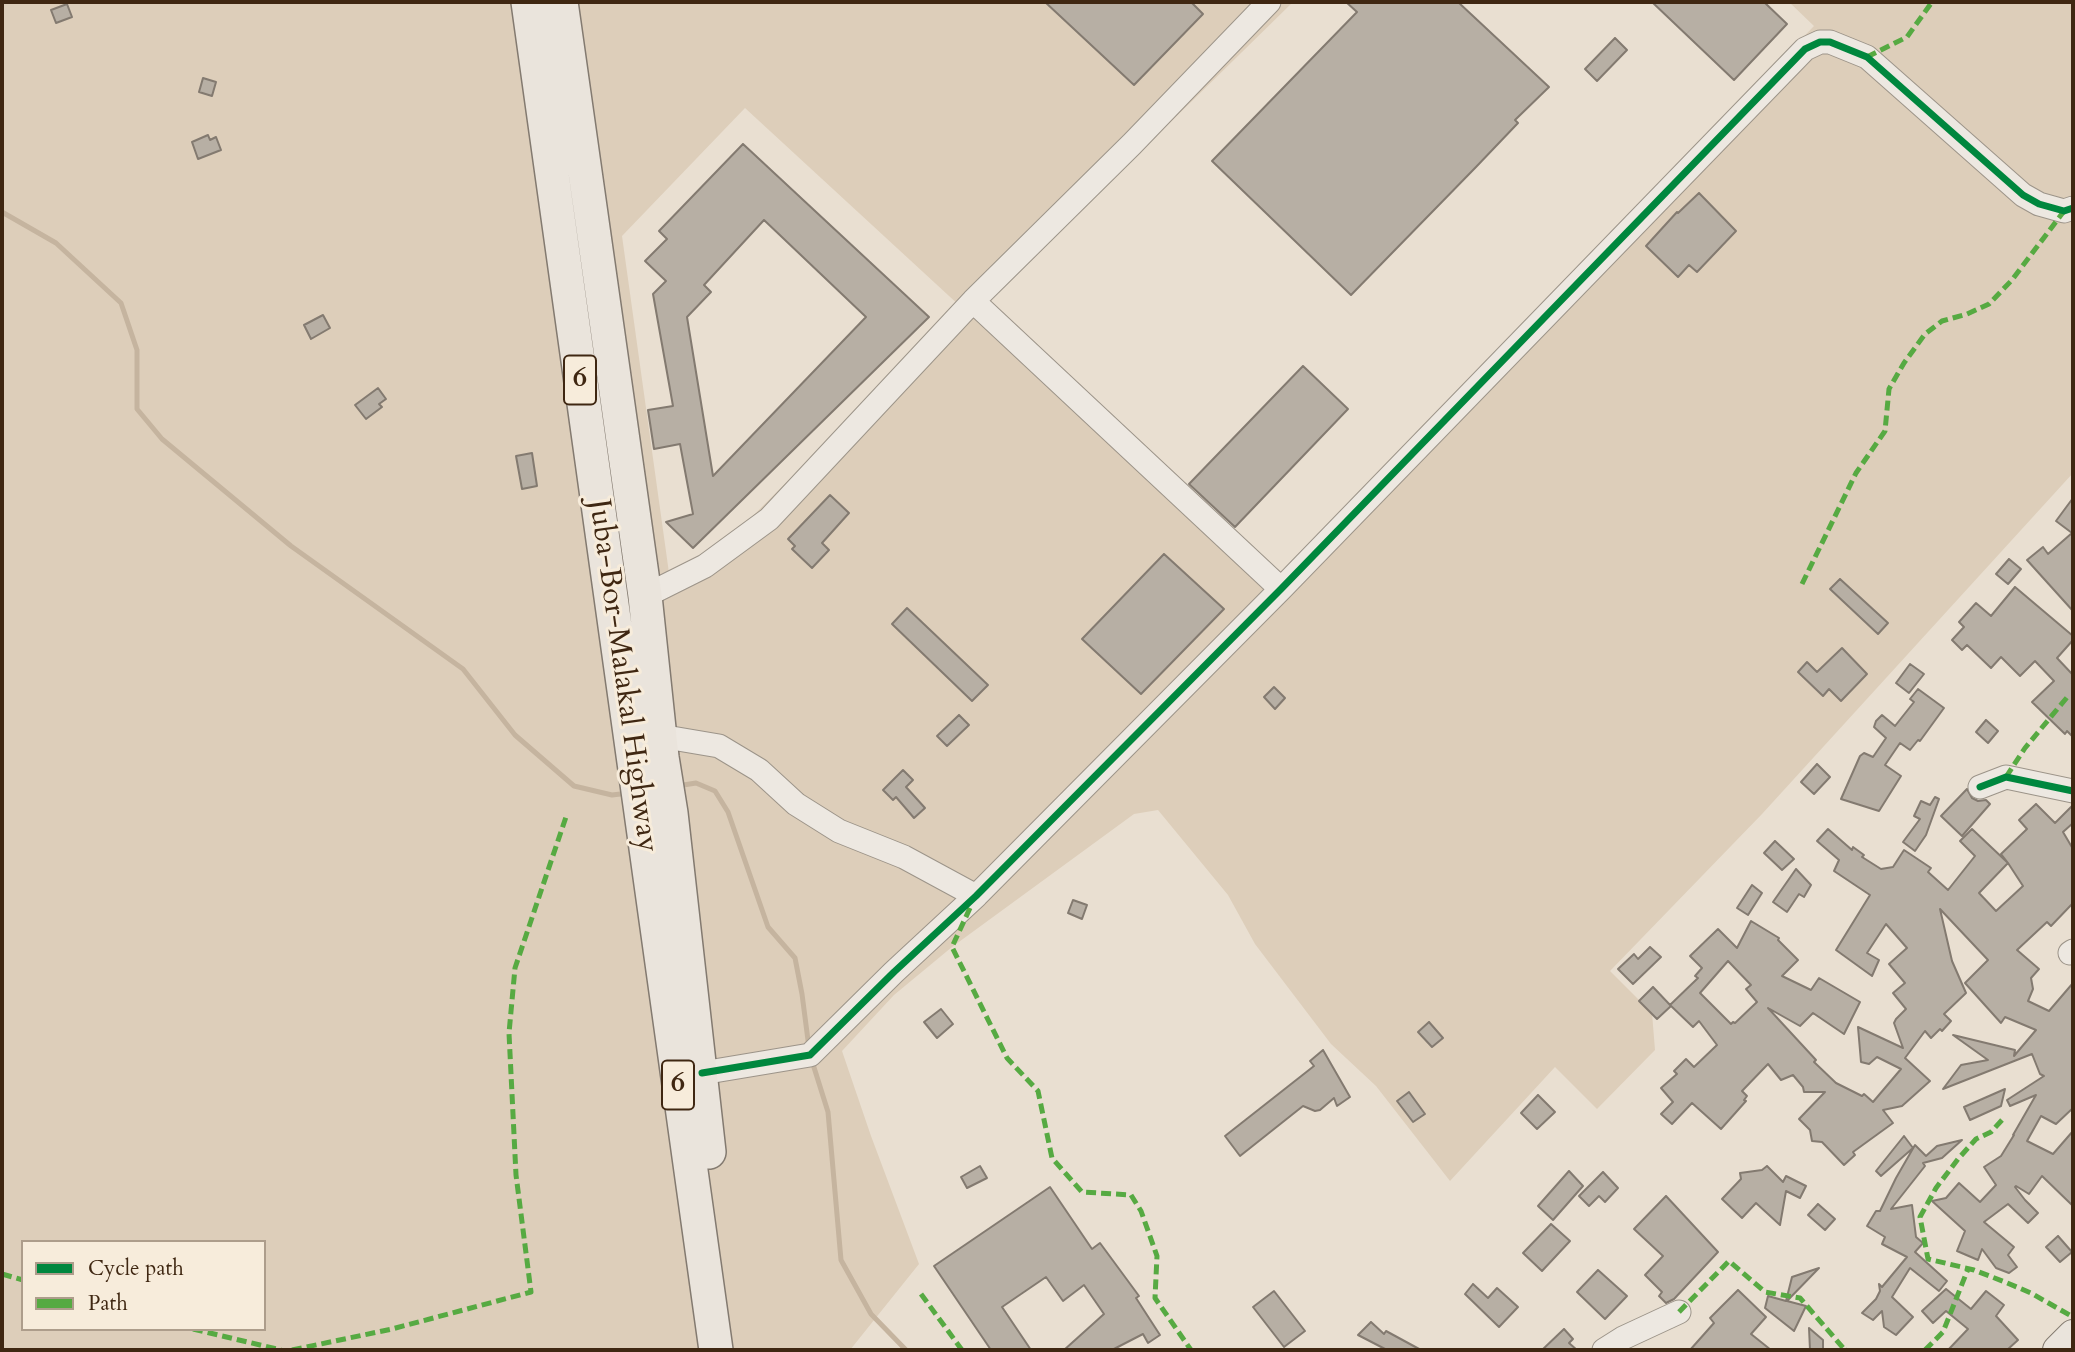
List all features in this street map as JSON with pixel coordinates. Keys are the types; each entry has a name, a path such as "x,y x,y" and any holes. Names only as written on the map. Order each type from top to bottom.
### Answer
{"highway":[{"name":"Juba-Bor-Malakal Highway","path":"528,2 547,150 652,751"},
{"name":"Juba-Bor-Malakal Highway","path":"561,2 645,596 657,816 655,918 716,1350"},
{"name":"Juba-Bor-Malakal Highway","path":"657,816 702,1073 712,1182 737,1350"}],"main road":[{"path":"2058,1350 2073,1335"}],"street":[{"path":"645,596 705,566 769,519 973,301 1132,144 1269,2"},
{"path":"702,1073 810,1055 976,896 1280,589 1805,49 1820,42 1830,42 1867,57 2024,195 2039,204 2064,211 2073,208"},
{"path":"973,301 1280,589"},
{"path":"652,751 719,746 759,770 796,804 839,831 904,857 976,896"},
{"path":"1980,787 2006,777 2073,791"},
{"path":"1604,1350 1623,1338 1679,1312"}],"shaded area":[{"path":"2,2 1293,2 985,304 1279,582 1814,26 1789,2 2073,2 2073,473 1762,814 1610,971 1652,1013 1655,1050 1597,1109 1555,1067 1450,1181 1376,1086 1331,1044 1255,944 1228,895 1158,810 1134,814 952,947 894,995 842,1051 919,1264 850,1350 2,1350","holes":["745,108 961,307 704,565 669,573 622,236"]}],"building":[{"path":"1045,2 1191,2 1203,14 1134,85"},
{"path":"1346,2 1458,2 1549,87 1515,120 1518,123 1351,295 1212,161 1357,12"},
{"path":"1652,2 1764,2 1787,24 1734,80"},
{"path":"67,4 72,17 56,23 51,10"},
{"path":"1615,38 1627,50 1597,81 1585,69"},
{"path":"203,78 216,82 212,96 199,92"},
{"path":"208,135 210,140 216,137 221,150 198,159 192,142"},
{"path":"743,144 929,317 693,548 666,522 693,514 680,444 654,449 648,410 673,406 653,294 666,281 645,261 667,239 659,231","holes":["764,220 866,317 713,476 687,317 711,292 704,285"]},
{"path":"1699,193 1736,231 1697,272 1689,265 1678,277 1646,246 1677,212"},
{"path":"323,315 330,328 311,339 304,325"},
{"path":"1303,366 1348,409 1235,527 1189,484"},
{"path":"378,388 386,399 379,404 382,407 366,419 355,405"},
{"path":"532,453 537,486 522,489 516,456"},
{"path":"830,495 849,513 822,543 829,550 812,568 792,549 795,546 788,539"},
{"path":"2073,498 2073,611 2027,560 2043,547 2048,554 2072,533 2056,521"},
{"path":"1164,554 1224,609 1141,694 1082,639"},
{"path":"2009,559 2021,569 2008,584 1996,574"},
{"path":"1840,579 1888,623 1878,634 1830,589"},
{"path":"2015,587 2073,636 2073,640 2057,658 2073,675 2073,737 2067,731 2065,734 2032,702 2054,681 2035,661 2020,676 2001,657 1991,668 1967,645 1962,650 1952,640 1964,627 1959,622 1976,603 1991,616"},
{"path":"907,608 988,685 972,701 892,624"},
{"path":"1842,648 1867,674 1841,701 1829,689 1823,696 1798,672 1807,662 1817,672"},
{"path":"1910,664 1924,674 1909,693 1896,683"},
{"path":"1274,687 1285,698 1275,709 1264,697"},
{"path":"1918,689 1944,708 1920,741 1910,750 1900,743 1885,765 1901,776 1879,811 1841,799 1860,756 1864,753 1873,757 1886,738 1874,727 1876,721 1882,715 1895,726 1914,702 1910,699"},
{"path":"959,715 969,725 947,746 937,736"},
{"path":"1986,720 1998,731 1988,743 1976,732"},
{"path":"1817,764 1830,777 1814,794 1801,782"},
{"path":"903,770 913,780 906,787 925,808 914,818 896,797 893,800 883,790"},
{"path":"1967,789 1972,798 1978,801 1986,800 1990,804 1962,836 1941,816"},
{"path":"1935,797 1939,799 1926,835 1915,851 1903,842 1920,819 1914,816 1921,801 1930,805"},
{"path":"2036,804 2055,823 2073,805 2073,823 2063,832 2073,849 2073,903 2051,926 2047,922 2017,950 2039,969 2031,978 2033,989 2028,1001 2049,1011 2073,983 2073,1108 2056,1124 2041,1116 2027,1141 2053,1154 2073,1131 2073,1206 2042,1176 2029,1194 2015,1187 2038,1213 2028,1223 2008,1204 1984,1222 2014,1247 2008,1255 2017,1267 2009,1273 1996,1268 1982,1249 1978,1260 1957,1251 1965,1231 1932,1201 1946,1198 1959,1183 1980,1202 1996,1185 1984,1167 2001,1156 2036,1095 2010,1106 2007,1100 2044,1076 2040,1074 2032,1054 1943,1089 1961,1065 1988,1060 1953,1035 2015,1050 2014,1056 2036,1030 2005,1017 2001,1023 1965,983 1988,960 1940,909 1952,961 1966,993 1944,1014 1951,1021 1942,1031 1940,1029 1931,1038 1925,1031 1905,1058 1930,1081 1902,1106 1883,1110 1893,1123 1853,1152 1855,1155 1844,1165 1822,1142 1812,1141 1810,1130 1799,1119 1825,1092 1804,1092 1793,1075 1781,1080 1768,1064 1742,1091 1747,1096 1744,1100 1746,1101 1721,1129 1692,1103 1672,1124 1661,1114 1673,1102 1661,1088 1677,1074 1674,1071 1686,1059 1694,1067 1717,1045 1699,1021 1693,1027 1670,1005 1698,978 1695,976 1702,968 1690,956 1718,929 1737,948 1751,921 1779,938 1798,960 1782,976 1811,990 1819,978 1860,1002 1844,1034 1813,1013 1800,1026 1768,1008 1816,1060 1814,1062 1836,1083 1862,1096 1864,1094 1873,1102 1901,1069 1877,1057 1869,1064 1861,1062 1858,1027 1903,1048 1894,1023 1906,1009 1893,993 1905,983 1889,964 1907,948 1886,924 1867,953 1879,960 1872,976 1836,950 1870,895 1834,871 1839,860 1817,841 1828,829 1852,850 1853,847 1864,855 1862,857 1881,869 1893,867 1904,850 1931,868 1928,872 1948,890 1975,856 1960,841 1972,829 2008,863 2001,854 2027,829 2019,820","holes":["2008,863 2023,886 1996,911 1979,893","1728,961 1751,985 1746,989 1757,1002 1731,1024 1700,993"]},
{"path":"1775,841 1794,859 1782,870 1764,853"},
{"path":"1796,869 1811,885 1804,897 1799,894 1787,912 1773,902"},
{"path":"1752,885 1762,893 1748,915 1737,908"},
{"path":"1073,900 1087,905 1082,919 1068,913"},
{"path":"1650,947 1661,957 1633,984 1618,969 1634,954 1638,959"},
{"path":"1653,987 1671,1006 1657,1019 1639,1001"},
{"path":"941,1009 953,1024 937,1038 924,1022"},
{"path":"1429,1022 1443,1038 1432,1047 1418,1032"},
{"path":"1323,1050 1350,1097 1337,1106 1334,1098 1315,1111 1303,1106 1240,1156 1225,1136 1314,1066 1310,1061"},
{"path":"2005,1089 2001,1106 1970,1120 1964,1107"},
{"path":"1409,1092 1425,1114 1413,1122 1397,1101"},
{"path":"1538,1095 1555,1112 1537,1129 1521,1113"},
{"path":"1904,1136 1913,1148 1881,1176 1876,1171"},
{"path":"1962,1140 1942,1158 1923,1163 1925,1166 1891,1209 1912,1205 1916,1237 1923,1243 1915,1252 1947,1281 1939,1291 1910,1268 1892,1297 1913,1317 1896,1335 1884,1327 1882,1311 1873,1320 1862,1313 1876,1299 1880,1291 1879,1284 1882,1287 1907,1257 1882,1244 1885,1237 1867,1226 1876,1211 1880,1211 1915,1145 1926,1156 1937,1146"},
{"path":"980,1166 987,1178 967,1188 961,1177"},
{"path":"1767,1166 1783,1182 1786,1176 1806,1186 1800,1198 1786,1191 1780,1225 1756,1203 1742,1218 1722,1199 1741,1179 1740,1173 1762,1170"},
{"path":"1569,1171 1583,1186 1553,1220 1538,1206"},
{"path":"1603,1172 1618,1188 1605,1202 1599,1196 1589,1206 1579,1196"},
{"path":"1050,1187 1092,1249 1100,1243 1139,1296 1136,1298 1160,1335 1148,1343 1143,1334 1112,1350 1064,1350 1104,1314 1084,1285 1063,1301 1046,1277 1002,1307 1031,1350 991,1350 934,1266"},
{"path":"1666,1196 1718,1252 1674,1299 1666,1303 1659,1296 1662,1292 1645,1275 1663,1256 1634,1229"},
{"path":"1818,1204 1835,1219 1825,1230 1808,1215"},
{"path":"1551,1224 1570,1241 1542,1271 1523,1253"},
{"path":"2058,1236 2072,1252 2060,1262 2046,1247"},
{"path":"1819,1268 1787,1301 1806,1306 1794,1331 1765,1308 1768,1296 1786,1301 1792,1277"},
{"path":"1598,1270 1627,1296 1605,1319 1577,1292"},
{"path":"1473,1284 1488,1298 1497,1288 1518,1307 1499,1327 1465,1294"},
{"path":"1946,1289 1971,1309 1986,1291 2004,1305 1996,1316 2018,1340 2007,1350 1948,1350 1968,1329 1946,1311 1933,1323 1922,1311"},
{"path":"1738,1290 1766,1317 1751,1334 1771,1350 1690,1350 1714,1323 1710,1318"},
{"path":"1274,1291 1305,1331 1284,1347 1253,1307"},
{"path":"1371,1322 1384,1334 1386,1331 1421,1350 1387,1350 1358,1335"},
{"path":"1809,1328 1823,1340 1823,1349 1810,1350"},
{"path":"1564,1329 1573,1339 1569,1343 1577,1350 1542,1350"}],"waterway":[{"path":"2,212 56,243 121,303 137,350 137,409 162,439 291,546 463,669 515,735 574,786 612,795 629,793"},
{"path":"677,786 696,783 715,791 728,812 768,927 795,958 809,1048"},
{"path":"812,1061 828,1112 841,1260 871,1314 906,1350"}],"marked path":[{"path":"1867,57 1907,37 1932,2"},
{"path":"1802,584 1856,473 1885,431 1889,389 1904,363 1925,334 1942,321 1989,304 2012,280 2064,211"},
{"path":"2006,777 2025,748 2069,695"},
{"path":"292,1350 392,1329 531,1292 516,1175 509,1033 515,968 567,814"},
{"path":"970,908 952,947 1007,1058 1038,1091 1052,1158 1082,1192 1131,1195 1141,1211 1157,1256 1155,1298 1191,1350"},
{"path":"2002,1120 1991,1132 1976,1139 1958,1159 1936,1188 1920,1217 1928,1259 1974,1270 2005,1282 2031,1293 2073,1317"},
{"path":"1679,1312 1729,1261 1765,1292 1800,1298 1847,1350"},
{"path":"1925,1350 1943,1332 1968,1269"},
{"path":"2,1274 21,1279"},
{"path":"921,1294 962,1350"},
{"path":"201,1331 281,1350"}],"cycle path":[{"path":"702,1073 810,1055 976,896 1281,589 1805,49 1820,42 1830,42 1867,57 2023,195 2039,204 2064,211 2073,208"},
{"path":"1980,787 2006,777 2073,791"}]}
